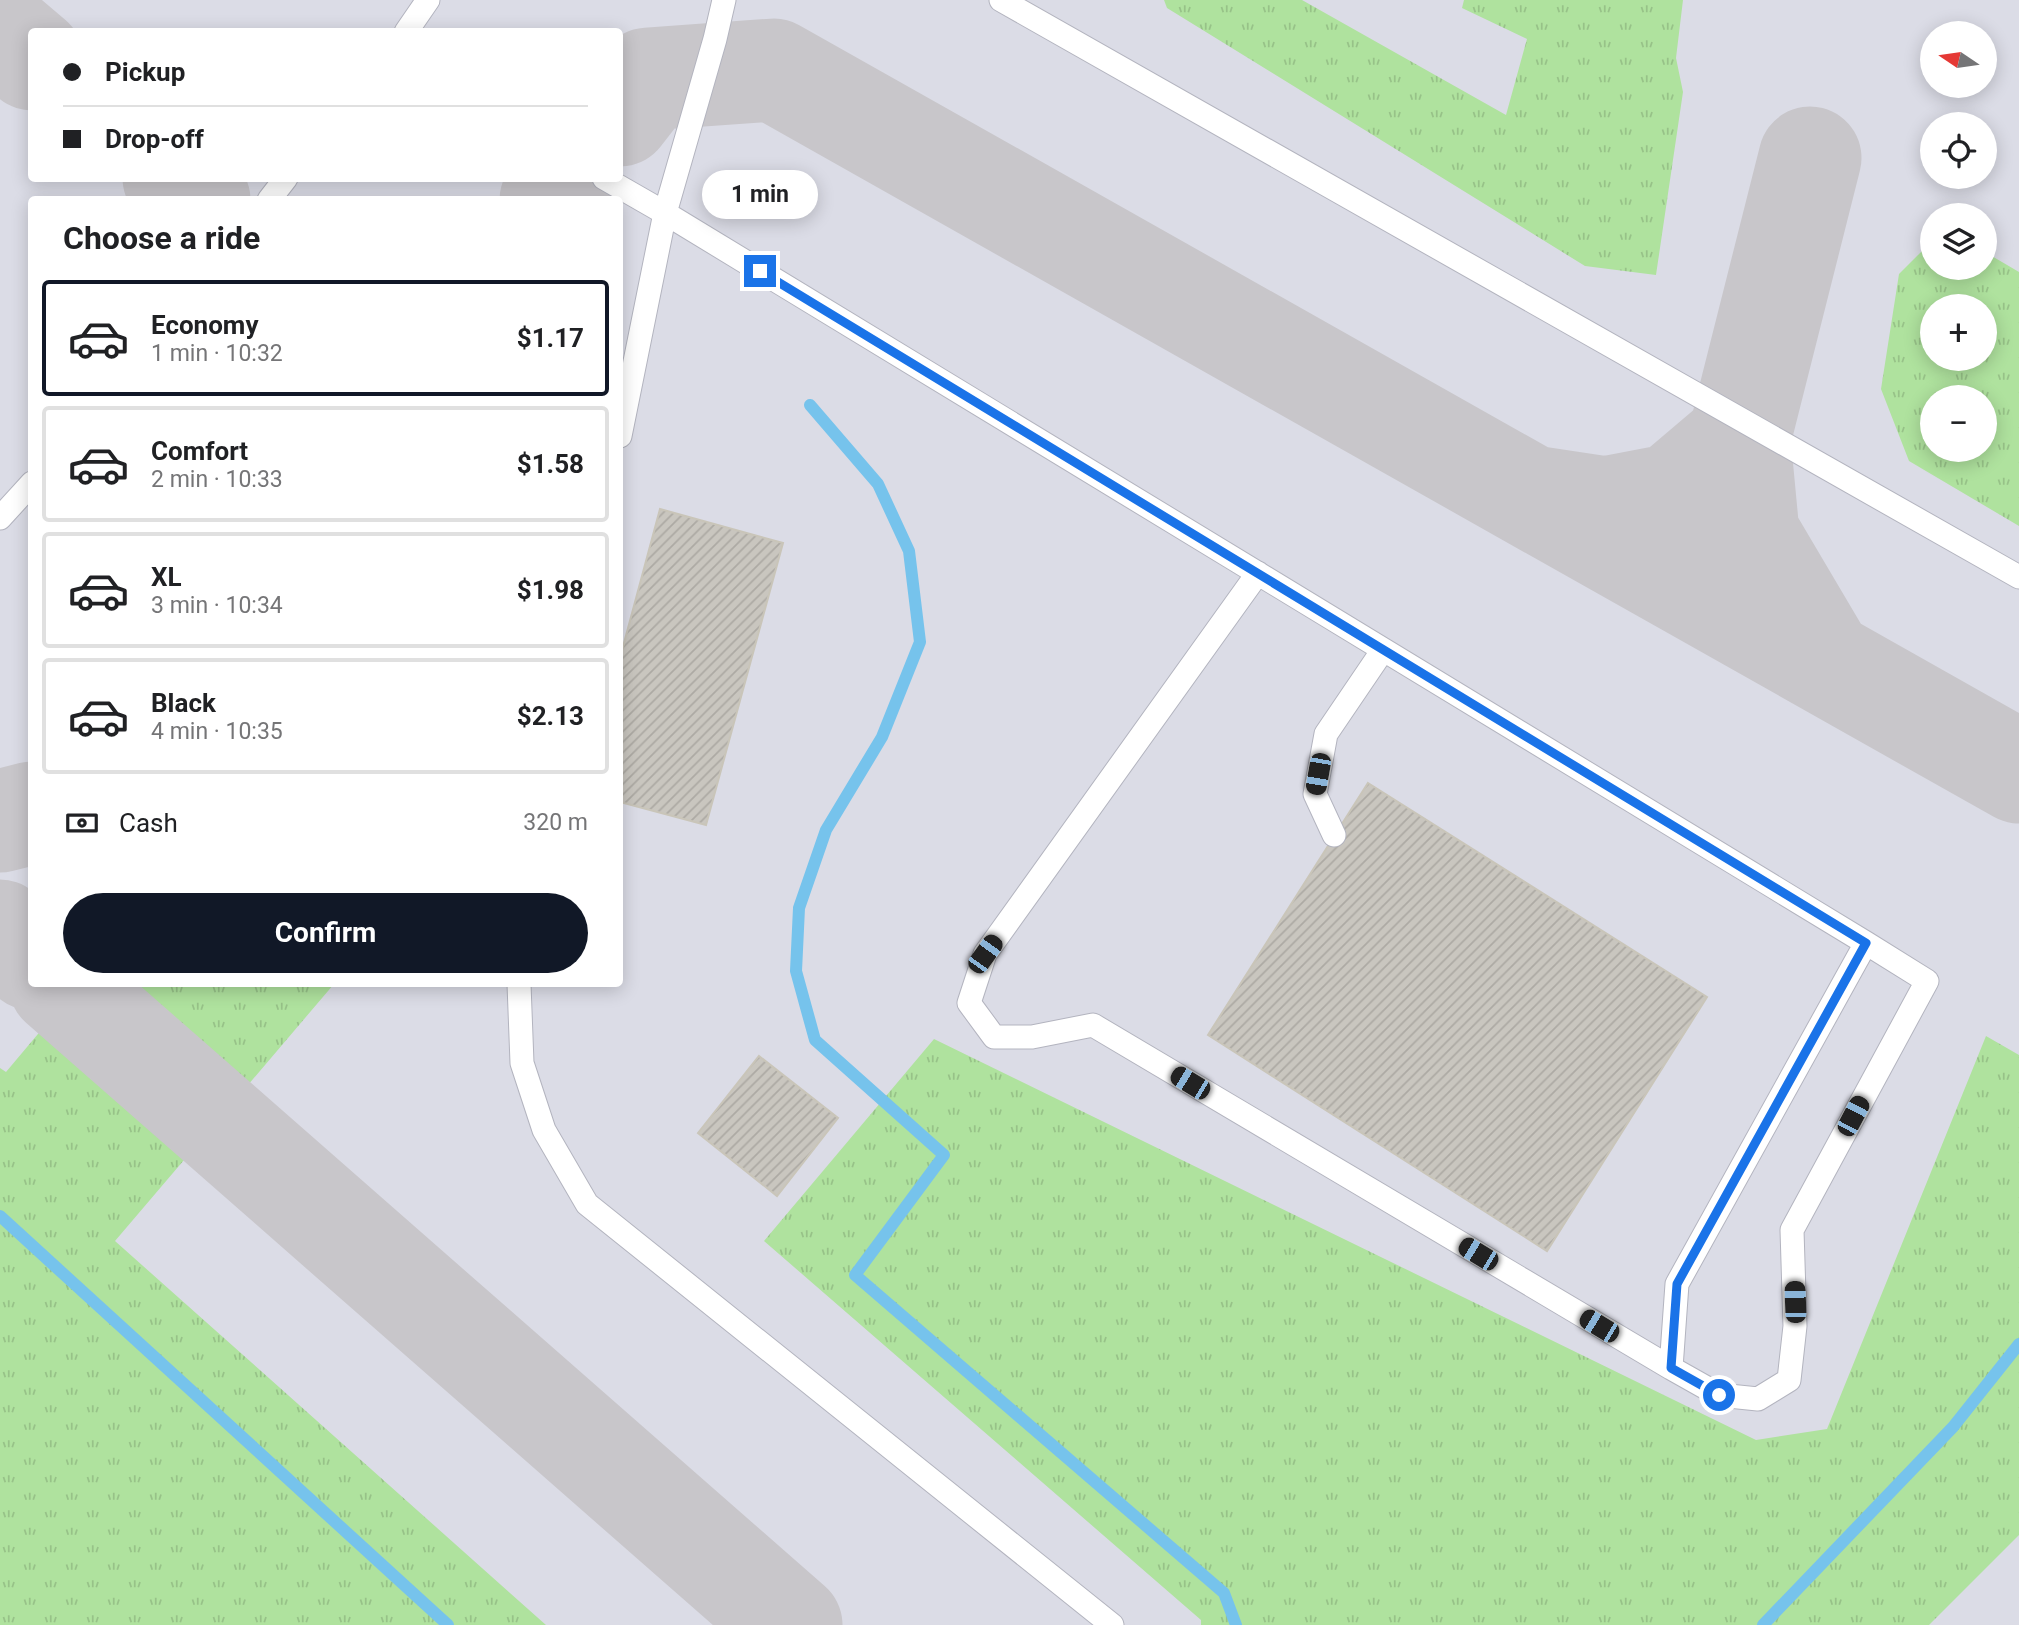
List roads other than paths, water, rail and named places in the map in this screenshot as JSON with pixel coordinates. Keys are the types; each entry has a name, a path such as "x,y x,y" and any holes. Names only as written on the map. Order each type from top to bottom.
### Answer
{"lane":[{"path":"409,28 428,0"},
{"path":"623,421 664,213 724,0"},
{"path":"1001,0 2019,577"},
{"path":"272,196 283,182"},
{"path":"611,182 1258,573 1927,981 1792,1230 1795,1326 1789,1380 1758,1399 1719,1395 1093,1026 1032,1037 994,1037 969,1003 985,954 1258,573"},
{"path":"0,519 28,488"},
{"path":"1334,835 1315,794 1326,734 1384,650"},
{"path":"1671,1368 1677,1284 1866,943"},
{"path":"519,987 522,1063 544,1130 587,1204 1112,1625"}],"waterway":[{"path":"810,405 878,484 909,551 920,642 882,737 826,830 799,908 796,971 815,1040 944,1155 855,1275 1224,1593 1236,1625"},
{"path":"0,1216 448,1625"},
{"path":"1763,1625 1953,1427 2019,1344"}]}
